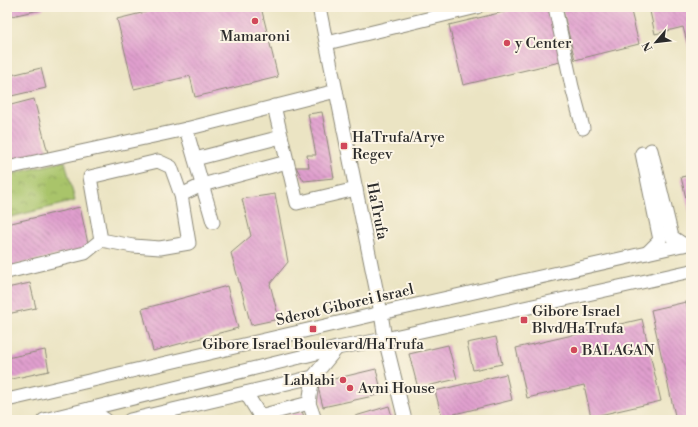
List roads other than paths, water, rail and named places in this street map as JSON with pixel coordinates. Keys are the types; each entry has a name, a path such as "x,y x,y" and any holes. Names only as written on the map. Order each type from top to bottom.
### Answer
{"street":[{"name":"HaTrufa","path":"320,7 385,339 405,420"},
{"path":"327,42 477,7"},
{"path":"554,7 583,128"},
{"path":"7,168 186,129 336,91"},
{"path":"274,106 297,203 356,189"},
{"path":"186,129 213,222"},
{"path":"195,159 281,138"},
{"path":"646,254 660,240 646,152 672,237 688,244"},
{"path":"7,272 85,253 101,240 133,246 160,248 189,243 181,195 171,167 158,161 90,177 101,240"},
{"path":"181,195 202,185 287,162"},
{"name":"Sderot Giborei Israel","path":"7,400 380,312 688,244"},
{"path":"44,420 337,348 385,339 691,271"},
{"path":"315,420 309,403 313,377 337,348"},
{"path":"130,420 313,377"},
{"path":"246,393 260,418 309,403"},
{"path":"89,409 106,420"}],"place":[{"name":"Mamaroni","path":"255,21"},
{"name":"y Center","path":"507,43"},
{"name":"HaTrufa/Arye Regev","path":"344,146"},
{"name":"Gibore Israel Blvd/HaTrufa","path":"524,320"},
{"name":"Gibore Israel Boulevard/HaTrufa","path":"313,329"},
{"name":"BALAGAN","path":"574,350"},
{"name":"Lablabi","path":"343,380"},
{"name":"Avni House","path":"350,388"}]}
